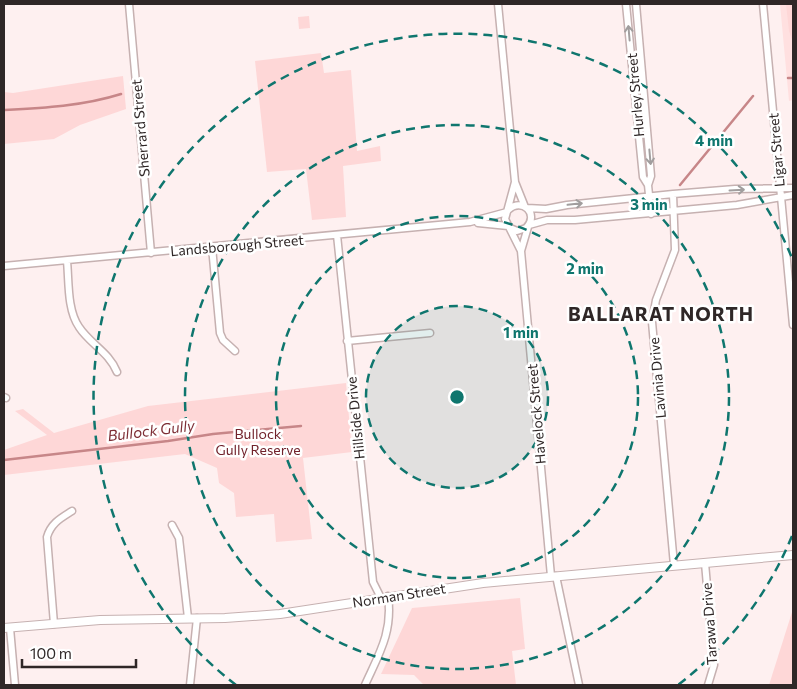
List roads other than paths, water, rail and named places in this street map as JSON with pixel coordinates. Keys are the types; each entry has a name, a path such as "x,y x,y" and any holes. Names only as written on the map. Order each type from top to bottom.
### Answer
{"street":[{"name":"Sherrard Street","path":"128,4 151,253"},
{"path":"498,4 515,182 531,216 528,226"},
{"name":"Hurley Street","path":"626,4 643,176 648,185"},
{"name":"Hurley Street","path":"636,4 651,176 648,185 651,214"},
{"name":"Ligar Street","path":"763,4 793,325"},
{"path":"515,182 505,219 509,227 517,231 547,220 576,220 674,212 737,205 793,195"},
{"path":"508,211 515,205 526,208 546,209 567,204 649,196 793,188"},
{"name":"Lavinia Drive","path":"673,194 675,250 656,300 652,322 674,565"},
{"name":"Landsborough Street","path":"4,266 470,222 508,211"},
{"name":"Landsborough Street","path":"470,222 509,227"},
{"name":"Havelock Street","path":"521,252 528,226"},
{"name":"Havelock Street","path":"509,227 521,252 553,576 579,685"},
{"name":"Hillside Drive","path":"337,235 373,582 374,587 384,597 390,618 388,630 364,685"},
{"path":"212,247 220,333 223,340 235,351"},
{"path":"67,261 71,307 75,320 82,331 108,356 117,372"},
{"path":"347,340 430,333"},
{"path":"54,624 47,536 51,526 72,511"},
{"path":"172,525 179,538 188,618"},
{"name":"Norman Street","path":"7,628 127,619 280,614 474,584 793,554"},
{"name":"Tarawa Drive","path":"705,563 714,664 708,685"},
{"path":"190,685 197,618"},
{"path":"7,628 15,685"}],"waterway":[{"name":"Bullock Gully","path":"788,78 793,78"},
{"path":"4,110 78,104 121,94"},
{"name":"Bullock Gully","path":"680,185 753,96"},
{"name":"Bullock Gully","path":"4,460 213,434 301,426"}],"district":[{"name":"BALLARAT NORTH","path":"661,313"}],"park label":[{"name":"Bullock Gully Reserve","path":"258,442"}]}
